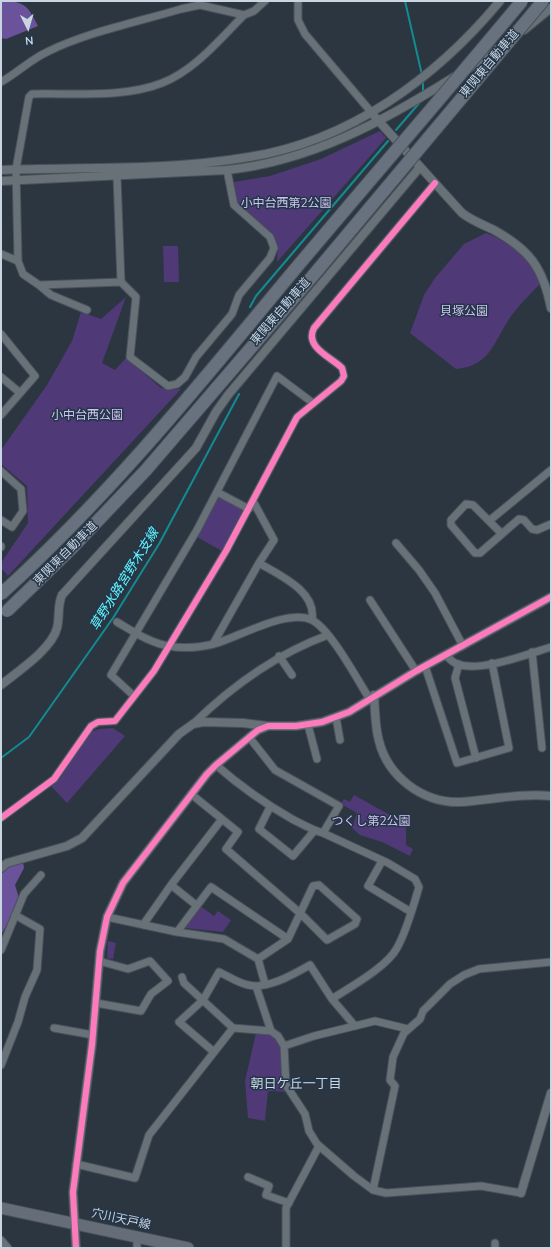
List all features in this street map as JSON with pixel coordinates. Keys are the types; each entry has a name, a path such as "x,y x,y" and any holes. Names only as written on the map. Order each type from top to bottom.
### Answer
{"highway":[{"name":"東関東自動車道","path":"1,594 60,538 134,459 522,1"},
{"name":"東関東自動車道","path":"8,611 71,549 146,470 311,278 542,1"}],"main road":[{"name":"穴川天戸線","path":"1,1208 75,1224 137,1242 188,1248"}],"street":[{"path":"87,310 51,295 23,274 18,261 16,169 29,97 32,94 115,94 162,83 190,67 244,15 254,11 265,1"},
{"path":"298,1 298,20 305,34 378,121 466,216 514,242 529,256 543,276 551,308"},
{"path":"1,170 164,165 250,157 311,140 340,129 372,113 438,65 463,42 500,1"},
{"path":"1,82 24,65 47,52 72,41 200,3 244,15"},
{"path":"1,181 228,170 251,167 292,157 346,137 423,97 494,52 551,8"},
{"path":"1,685 45,648 57,629 58,608 62,595 196,448 228,394 420,167"},
{"path":"117,176 121,282 136,298 130,357 168,386 177,384 185,377 196,357 232,314 239,295 270,258 274,248 270,237 234,205 228,170"},
{"path":"1,818 54,779 91,726 98,722 115,721 154,671 249,509 297,417 341,381 344,376 342,368 313,344 311,336 314,328 435,183"},
{"path":"1,254 18,261"},
{"path":"39,285 121,282"},
{"path":"1,334 35,376 19,392 1,414"},
{"path":"134,696 111,675 134,633 197,530 277,376 313,403"},
{"path":"1,377 19,392"},
{"path":"1,470 21,489 23,511 12,527 1,520"},
{"path":"489,521 551,470"},
{"path":"217,492 249,509"},
{"path":"213,644 259,563 274,540 253,501"},
{"path":"502,534 473,504 466,504 451,520 451,525 475,553 480,553 502,534 519,519 524,520 532,529 537,530 551,524"},
{"path":"396,543 419,570 435,593 463,646"},
{"path":"259,563 299,589 312,608 312,620"},
{"path":"193,724 213,722 268,726 308,725 336,717 349,712 416,671 551,597"},
{"path":"370,600 416,671"},
{"path":"117,622 134,633 149,640 169,646 200,646 213,644 283,619 304,618 312,620 328,635 372,697 378,740 382,751 388,763 403,781 422,794 432,798 453,802 529,796 551,796"},
{"path":"1,868 8,863 67,846 82,838 179,734 193,724 214,704 278,656 302,644 328,635"},
{"path":"445,655 454,663 468,667 492,664 551,647"},
{"path":"532,652 542,748"},
{"path":"278,656 292,676"},
{"path":"459,664 455,678 476,758"},
{"path":"425,666 457,763 509,748 492,664"},
{"path":"336,717 340,740"},
{"path":"308,725 317,759"},
{"path":"76,1248 73,1192 93,1035 99,961 107,917 116,894 123,883 191,794 216,765 249,737 268,726"},
{"path":"249,737 275,770 339,806 323,833"},
{"path":"216,765 245,791 314,831 323,833 382,861 415,879 419,887 397,949 388,960 363,979 332,999"},
{"path":"191,794 238,832 226,849 301,914 327,940 355,924 357,919 319,884 313,886 301,914 288,939 258,959"},
{"path":"270,806 259,830 293,856 314,831"},
{"path":"143,925 171,884 222,819"},
{"path":"382,861 368,886 411,912"},
{"path":"1,950 24,894 40,875"},
{"path":"171,884 196,905"},
{"path":"177,932 211,887 288,939"},
{"path":"1,1065 18,1022 25,997 37,970 40,929 15,915"},
{"path":"107,917 177,932 224,939 258,959 265,984"},
{"path":"96,1003 141,1012 151,994 168,981 150,961 128,969 99,961"},
{"path":"373,1190 395,1086 390,1080 393,1058 404,1034 420,1018 423,1011 434,999 450,984 464,975 479,969 551,962"},
{"path":"214,1052 179,1022 203,1000 219,972 248,985 256,986 284,979 310,966 332,999 355,1026"},
{"path":"182,977 184,983 233,1028 271,1031 278,1036 284,1046 286,1085 305,1114 309,1131 319,1146 373,1190 386,1193 481,1186 521,1193 551,1093"},
{"path":"256,986 271,1031"},
{"path":"284,1046 375,1021 408,1029"},
{"path":"54,1028 93,1035"},
{"path":"76,1164 135,1178 149,1135 233,1028"},
{"path":"286,1248 286,1208 319,1146"},
{"path":"248,1178 269,1186 266,1195 289,1203"},
{"path":"1,1240 8,1248"}],"green space":[{"name":"小中台西第2公園","path":"380,131 386,138 277,262 278,247 274,237 237,202 234,182 270,176 321,159"},
{"name":"貝塚公園","path":"486,233 519,252 531,266 541,283 524,300 508,320 486,356 469,367 456,369 410,333 424,295 435,278 464,244"},
{"path":"163,246 178,246 179,282 164,282"},
{"name":"小中台西公園","path":"126,297 102,363 115,370 126,358 161,388 181,389 8,576 1,568 1,563 28,523 27,486 1,464 1,450 47,385 72,341 81,312 101,319"},
{"path":"218,494 245,509 222,551 195,536"},
{"path":"113,728 125,736 67,803 51,786 91,732 99,729"},
{"name":"つくし第2公園","path":"354,795 406,824 406,845 413,849 410,856 382,842 360,835 352,828 357,813 341,804 344,799 350,802"},
{"path":"199,905 214,916 218,911 231,920 223,932 185,928 185,924"},
{"path":"108,941 116,943 113,959 107,958"},
{"path":"256,1033 271,1034 276,1038 284,1060 289,1092 268,1091 265,1121 248,1118 245,1081"}],"shaded area":[{"path":"1,1 16,2 25,6 38,26 6,39 1,38"},
{"path":"23,862 24,868 15,885 19,898 12,920 8,923 2,933 1,944 1,874 12,865"}],"waterway":[{"name":"草野水路宮野木支線","path":"405,1 422,75"},
{"name":"草野水路宮野木支線","path":"423,79 423,92"},
{"name":"草野水路宮野木支線","path":"396,130 421,101"},
{"path":"250,307 256,296 388,141"},
{"name":"草野水路宮野木支線","path":"1,758 29,737 113,618 159,544 239,394"}],"cycle path":[{"path":"1,818 54,779 91,726 98,722 115,721 154,671 226,551 297,417 341,381 344,376 342,368 320,351 316,346 312,335 314,328 435,183"},
{"path":"76,1248 73,1192 92,1045 100,951 107,917 123,883 207,774 258,730 268,726 296,726 322,722 349,712 416,671 551,597"}],"district":[{"name":"朝日ケ丘一丁目","path":"296,1085"}]}
